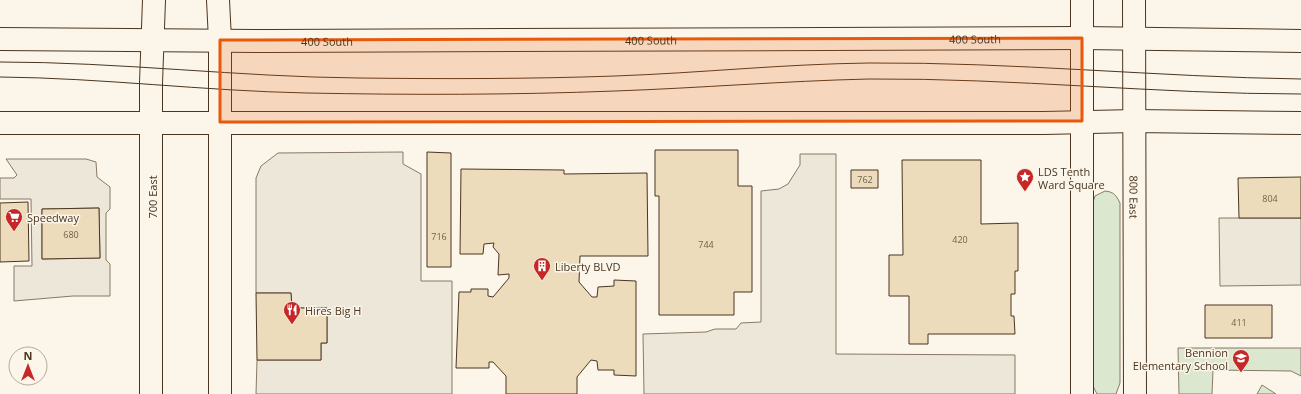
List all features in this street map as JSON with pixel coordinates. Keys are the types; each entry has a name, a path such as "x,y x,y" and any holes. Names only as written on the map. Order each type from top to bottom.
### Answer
{"main road":[{"name":"700 East","path":"152,394 152,39 154,0"},
{"path":"218,0 220,40 220,394"},
{"path":"1082,0 1082,394"},
{"name":"800 East","path":"1134,0 1135,394"},
{"name":"400 South","path":"0,39 220,40 1082,38 1301,41"},
{"path":"0,123 1135,121 1301,123"}],"highlighted area":[{"path":"1082,38 1082,121 220,122 220,40"}],"green space":[{"path":"1105,191 1114,194 1120,203 1120,383 1116,394 1097,394 1092,384 1092,205 1095,196"},
{"name":"Bennion Elementary School","path":"1178,348 1301,348 1301,376 1291,371 1213,370 1212,394 1179,394"},
{"path":"1262,385 1276,394 1257,394"}],"shaded area":[{"path":"403,152 403,164 421,174 421,281 452,281 452,394 256,394 257,360 321,360 321,343 327,343 327,308 292,308 291,293 256,293 256,178 261,166 278,153"},
{"path":"800,154 836,154 836,354 1015,355 1015,394 644,394 643,334 706,332 715,329 736,329 741,323 761,322 761,191 779,189 788,184 800,165"},
{"path":"6,159 86,159 96,162 97,177 110,187 110,209 106,213 106,260 110,264 110,296 73,296 14,301 14,266 32,266 31,199 0,199 0,178 14,178 17,175","holes":["99,208 100,258 42,259 42,209"]},
{"path":"1219,218 1301,218 1301,285 1220,286"}],"building":[{"path":"655,150 738,150 738,186 752,186 752,292 734,292 734,315 659,315 659,196 655,196"},
{"path":"427,152 451,153 451,267 427,267"},
{"path":"902,160 981,160 981,224 1018,223 1018,271 1015,271 1015,294 1011,294 1011,316 1014,316 1015,334 928,334 928,344 909,344 909,296 889,296 889,255 903,255"},
{"name":"Liberty BLVD","path":"461,169 564,170 564,174 647,173 648,256 580,256 579,282 592,297 597,297 598,287 614,286 614,280 636,281 636,376 614,375 614,370 598,370 597,361 591,360 577,377 577,394 506,394 506,376 493,362 489,362 489,368 456,368 459,292 471,292 471,289 488,289 488,296 493,297 509,278 509,274 498,275 499,254 493,247 494,243 484,244 483,254 460,254"},
{"path":"851,170 878,170 878,188 851,188"},
{"path":"1301,177 1301,218 1239,218 1238,178"},
{"name":"Speedway","path":"28,202 29,261 0,262 0,203"},
{"name":"Speedway","path":"99,208 100,258 42,259 42,209"},
{"name":"Hires Big H","path":"256,293 291,293 292,308 327,308 327,343 321,343 321,360 257,360"},
{"path":"1205,305 1272,305 1272,338 1205,338"}],"tram line":[{"path":"0,62 90,64 269,75 359,78 583,77 647,75 805,65 923,63 1193,76 1301,79"},
{"path":"0,77 77,80 268,92 345,94 538,93 647,90 869,79 923,79 1193,92 1301,94"}],"place":[{"name":"LDS Tenth Ward Square","path":"1025,192"},
{"name":"Speedway","path":"14,232"},
{"name":"Liberty BLVD","path":"542,281"},
{"name":"Hires Big H","path":"292,325"},
{"name":"Bennion Elementary School","path":"1241,373"}]}
